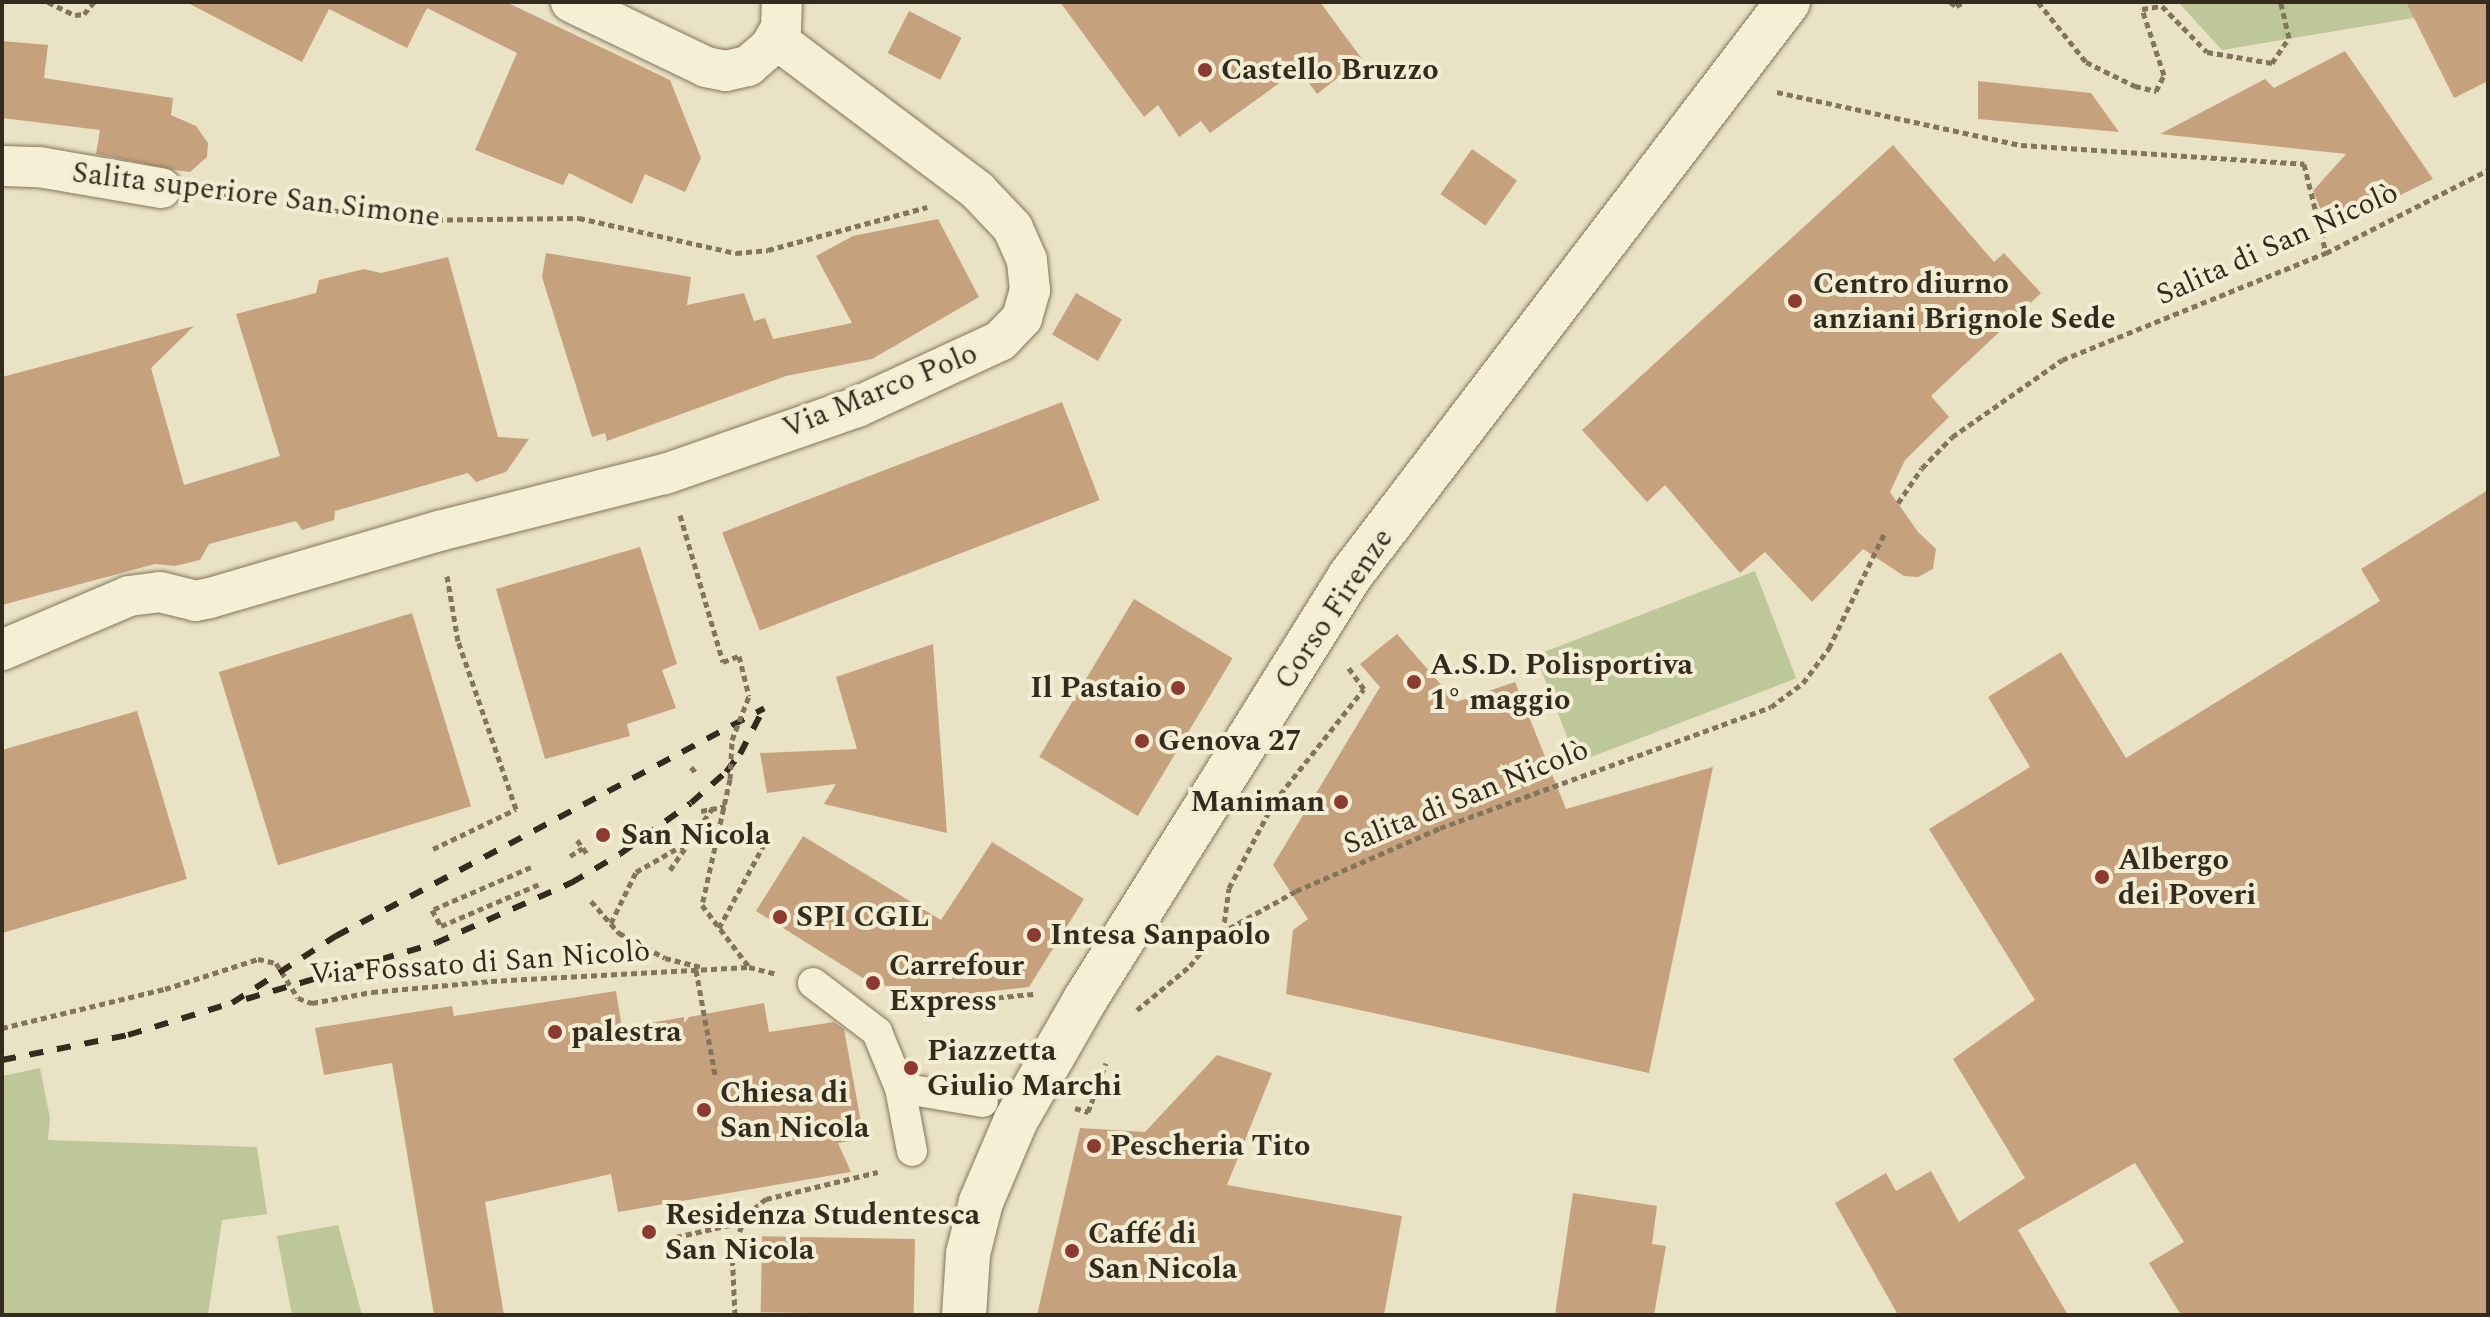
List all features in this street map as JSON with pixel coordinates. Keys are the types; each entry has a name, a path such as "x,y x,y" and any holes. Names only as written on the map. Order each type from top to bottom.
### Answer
{"street":[{"path":"571,2 706,67 726,71 756,61 779,20"},
{"name":"Corso Firenze","path":"964,1315 968,1254 995,1163 1085,1000 1350,576 1788,2"},
{"name":"Via Marco Polo","path":"2,650 129,596 160,592 195,601 210,598 439,531 665,474 857,407 991,347 1009,333 1026,309 1030,290 1027,260 1013,228 977,190 779,20"},
{"name":"Salita superiore San Simone","path":"2,166 39,167 161,188"},
{"path":"813,983 877,1032 900,1088 912,1151"},
{"path":"900,1088 983,1102"}],"path":[{"path":"48,2 75,15 84,14 94,2"},
{"path":"1950,2 1956,6 1964,2"},
{"path":"2038,2 2086,62 2135,86 2156,91 2164,75 2142,9 2162,6 2207,52 2272,63 2289,38 2281,2"},
{"path":"1726,81 2021,145 2304,164 2326,253"},
{"name":"Salita di San Nicolò","path":"1898,503 1913,479 1952,437 2062,360 2326,253 2488,170"},
{"name":"Salita superiore San Simone","path":"161,188 407,220 579,218 736,253 783,246 936,205 977,190"},
{"path":"665,474 685,530 723,662 739,656 749,696 732,740 727,806 702,905 749,967"},
{"path":"433,849 516,809 458,641 439,531"},
{"name":"Salita di San Nicolò","path":"1134,1011 1190,966 1212,938 1296,891 1440,828 1771,707 1803,683 1829,648 1885,532"},
{"path":"1223,933 1229,888 1274,802 1364,689 1347,665"},
{"path":"691,767 697,774"},
{"path":"701,811 727,806"},
{"path":"670,870 712,809"},
{"path":"719,928 768,837"},
{"path":"577,840 588,855"},
{"path":"610,924 636,872 690,841"},
{"path":"570,856 583,848"},
{"path":"531,867 432,910 441,926 542,883"},
{"path":"591,901 619,933 665,958 708,969"},
{"name":"Via Fossato di San Nicolò","path":"2,1028 165,989 258,959 276,963 298,998 312,1003 372,992 476,983 749,967 813,983"},
{"path":"696,970 715,1075"},
{"path":"899,1000 908,1006 1042,994"},
{"path":"1068,1106 1088,1112 1108,1059"},
{"path":"735,1315 732,1250 743,1222 766,1199 908,1165 912,1151"},
{"path":"676,1237 743,1222"}],"green space":[{"path":"2178,2 2473,2 2461,10 2222,50"},
{"path":"1755,571 1796,678 1577,763 1536,655"},
{"path":"40,1068 50,1118 48,1140 257,1147 267,1214 222,1220 208,1315 2,1315 2,1076"},
{"path":"338,1225 362,1315 292,1315 277,1236"}],"building":[{"path":"186,2 506,2 670,80 701,158 685,192 645,174 632,204 569,173 563,185 475,150 517,53 427,8 407,48 329,9 302,62"},
{"name":"Castello Bruzzo","path":"1060,2 1320,2 1362,59 1317,94 1299,69 1210,133 1201,121 1179,137 1158,105 1144,117"},
{"path":"2406,2 2488,2 2488,81 2454,98"},
{"path":"909,11 962,38 940,80 888,53"},
{"path":"2,41 48,45 44,78 173,98 171,115 196,126 208,143 207,157 190,172 175,170 96,154 100,130 2,118"},
{"path":"2345,51 2433,179 2329,230 2313,191 2346,154 2160,134 2265,79 2274,88"},
{"path":"1978,81 2091,93 2119,132 1978,119"},
{"path":"1893,145 1994,262 2004,253 2041,293 1931,396 1949,417 1905,460 1890,492 1918,532 1936,549 1933,569 1918,577 1904,576 1863,549 1812,602 1765,552 1740,573 1665,485 1647,502 1582,430"},
{"path":"1472,149 1517,181 1486,226 1440,194"},
{"path":"938,219 979,297 872,359 786,376 607,441 605,433 592,437 542,277 546,253 691,277 687,305 744,293 754,321 765,318 773,339 852,323 816,256 853,236"},
{"path":"448,257 498,437 529,439 506,472 476,482 468,473 335,511 334,520 302,530 296,521 209,544 200,560 175,566 155,564 2,605 2,377 194,326 151,368 184,485 280,456 236,314 316,293 319,280 364,269 381,273"},
{"path":"1076,293 1122,320 1098,361 1052,335"},
{"path":"1062,402 1100,500 760,630 722,532"},
{"path":"2488,490 2488,1315 2181,1315 2149,1263 2184,1242 2135,1163 2018,1230 2068,1315 1898,1315 1835,1203 1886,1173 1896,1191 1931,1171 1959,1222 2025,1178 1953,1059 2035,1000 1929,829 2030,767 1988,697 2061,652 2126,758 2380,601 2361,569"},
{"path":"640,547 677,664 662,670 676,708 627,724 630,736 545,759 496,589"},
{"path":"1134,599 1233,658 1138,816 1039,757"},
{"path":"412,613 471,806 278,865 219,672"},
{"path":"1397,634 1456,702 1515,682 1566,809 1713,767 1649,1073 1286,994 1293,930 1308,919 1273,865 1380,687 1360,664"},
{"path":"933,644 947,833 824,804 836,784 767,793 760,753 857,749 836,677"},
{"path":"137,711 187,879 2,933 2,750"},
{"path":"803,836 941,920 992,842 1084,899 1029,987 911,1000 880,983 877,987 756,911"},
{"path":"616,991 622,1028 684,1017 684,1023 689,1017 764,1003 769,1032 834,1022 844,1029 864,1139 838,1143 851,1172 618,1212 611,1174 485,1202 504,1315 434,1315 392,1063 324,1075 315,1028 452,1006 454,1016"},
{"path":"1217,1055 1272,1073 1227,1185 1402,1216 1384,1315 1037,1315 1080,1128 1145,1132"},
{"path":"1573,1193 1657,1206 1652,1244 1666,1246 1654,1315 1555,1315"},
{"path":"762,1236 915,1239 914,1315 761,1312"}],"railway":[{"path":"246,999 436,943 571,883 620,854 691,803 726,772 740,754 764,708"},
{"path":"2,1060 128,1035 232,1003 336,936 764,708"}],"place":[{"name":"Castello Bruzzo","path":"1205,70"},
{"name":"Centro diurno anziani Brignole Sede","path":"1795,301"},
{"name":"A.S.D. Polisportiva 1° maggio","path":"1414,682"},
{"name":"Il Pastaio","path":"1178,688"},
{"name":"Genova 27","path":"1142,741"},
{"name":"Maniman","path":"1341,802"},
{"name":"San Nicola","path":"603,835"},
{"name":"Albergo dei Poveri","path":"2102,877"},
{"name":"SPI CGIL","path":"780,917"},
{"name":"Intesa Sanpaolo","path":"1034,935"},
{"name":"Carrefour Express","path":"873,983"},
{"name":"palestra","path":"555,1032"},
{"name":"Piazzetta Giulio Marchi","path":"911,1068"},
{"name":"Chiesa di San Nicola","path":"704,1110"},
{"name":"Pescheria Tito","path":"1094,1146"},
{"name":"Residenza Studentesca San Nicola","path":"649,1232"},
{"name":"Caffé di San Nicola","path":"1072,1251"}]}
